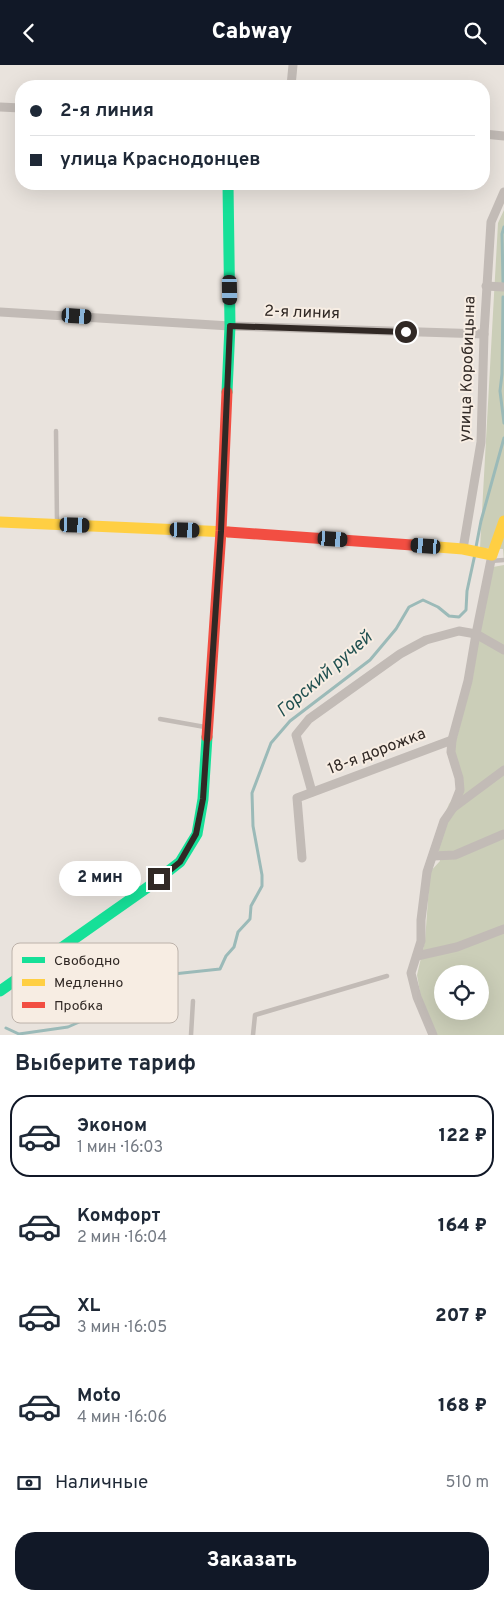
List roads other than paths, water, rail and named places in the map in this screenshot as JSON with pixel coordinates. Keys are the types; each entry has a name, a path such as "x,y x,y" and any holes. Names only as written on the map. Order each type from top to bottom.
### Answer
{"street":[{"path":"292,80 293,65"},
{"path":"0,107 15,108"},
{"path":"490,135 504,136"},
{"path":"68,943 180,862 196,834 203,799 221,531 230,326 228,190"},
{"name":"улица Коробицына","path":"452,740 468,681 486,551 480,442 486,286 491,222 504,192"},
{"path":"486,286 504,287"},
{"name":"2-я линия","path":"0,312 230,326 484,334"},
{"path":"0,522 221,531 486,551 504,521"},
{"name":"18-я дорожка","path":"312,792 296,735 309,719 400,654 426,640 459,631 476,634 504,650"},
{"path":"433,1035 416,997 411,973 421,941 421,920 427,872 444,821 453,808 460,790 451,752 452,740"},
{"name":"18-я дорожка","path":"302,858 297,798 452,740"},
{"path":"453,808 504,770"},
{"path":"433,856 455,855 504,834"},
{"path":"417,956 457,947 504,929"},
{"path":"0,991 12,983"}],"lane":[{"path":"56,431 57,524"},
{"path":"486,551 504,560"},
{"path":"160,719 208,728"},
{"path":"253,1035 255,1015 386,976"},
{"path":"191,1035 193,1001"}],"waterway":[{"name":"Горский ручей","path":"503,282 502,234 504,227"},
{"name":"Горский ручей","path":"503,297 500,391 504,423"},
{"name":"Горский ручей","path":"476,547 481,521 504,438"},
{"name":"Горский ручей","path":"178,974 220,969 226,956 234,947 238,932 250,919 251,906 262,886 262,875 253,826 252,793 271,743 290,721 370,660 396,629 409,607 423,600 438,607 449,616 459,617 466,610 467,591 475,554"},
{"name":"Горский ручей","path":"6,1028 19,1034 68,1027 77,1023"}]}
